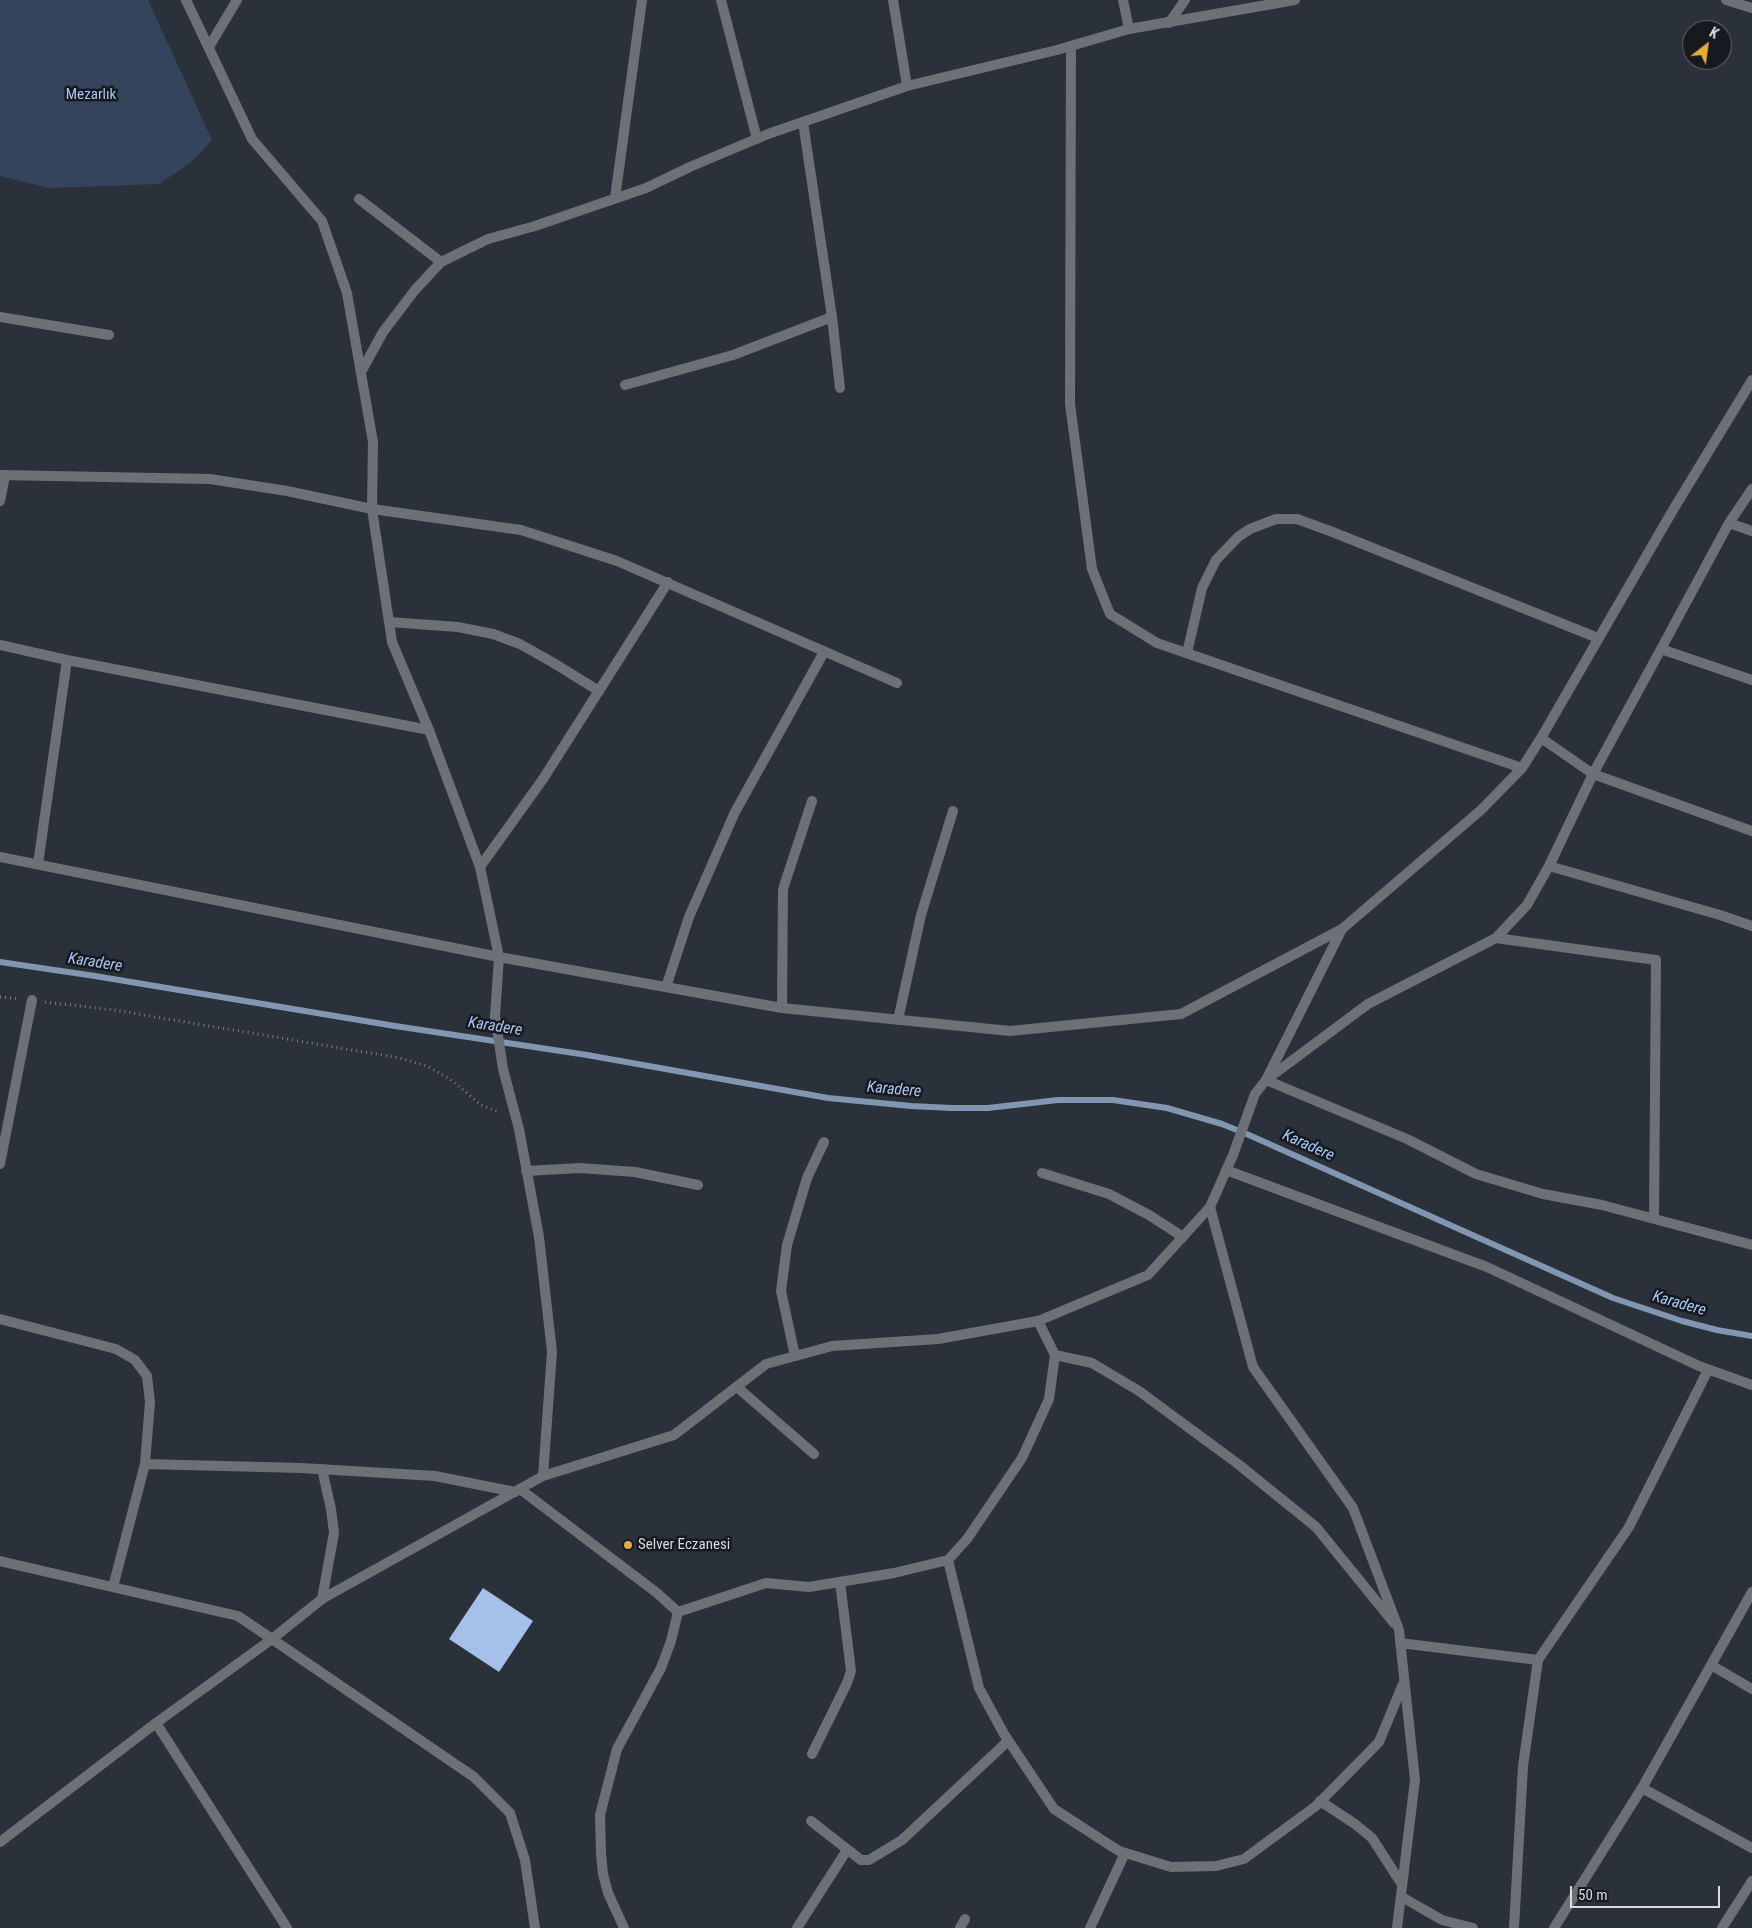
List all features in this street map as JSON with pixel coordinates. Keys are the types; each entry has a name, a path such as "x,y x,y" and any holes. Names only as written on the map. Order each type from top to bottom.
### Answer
{"street":[{"path":"186,0 252,139 322,221 347,293 373,442 372,509 392,642 429,730 480,867 499,957 495,1016 503,1069 515,1114 539,1237 552,1352 544,1476"},
{"path":"208,48 237,0"},
{"path":"615,198 642,0"},
{"path":"721,0 757,139"},
{"path":"893,0 907,86"},
{"path":"1123,0 1129,29"},
{"path":"1169,23 1185,0"},
{"path":"361,372 383,332 441,262 488,239 535,226 646,188 692,166 757,139 907,86 1071,46 1129,29 1295,0"},
{"path":"1726,0 1752,8"},
{"path":"1071,46 1070,404 1092,569 1110,614 1157,644 1522,768"},
{"path":"803,122 832,317 840,388"},
{"path":"359,199 441,262"},
{"path":"0,317 109,335"},
{"path":"626,384 733,355 832,317"},
{"path":"0,857 499,957 782,1008 1010,1031 1181,1014 1342,929 1481,810 1522,768 1752,380"},
{"path":"0,501 3,475 210,480 287,491 372,509 520,530 609,558 897,683"},
{"path":"1266,1080 1368,1004 1496,938 1527,905 1593,774 1729,523 1752,489"},
{"path":"1186,653 1202,588 1216,560 1238,537 1250,529 1276,519 1297,519 1330,531 1598,638"},
{"path":"1729,523 1752,531"},
{"path":"480,867 543,779 668,582"},
{"path":"389,622 458,627 493,634 520,644 599,691"},
{"path":"0,645 67,660 429,730"},
{"path":"1661,649 1752,680"},
{"path":"666,987 688,917 735,812 824,652"},
{"path":"38,864 67,660"},
{"path":"1541,738 1593,774 1752,831"},
{"path":"782,1008 783,889 812,800"},
{"path":"898,1020 921,916 953,811"},
{"path":"1548,866 1720,914 1752,926"},
{"path":"0,1842 156,1723 272,1639 322,1599 544,1476 674,1435 766,1364 832,1346 938,1339 1038,1321 1148,1275 1210,1207 1233,1154 1255,1094 1266,1080 1342,929"},
{"path":"1496,938 1656,960 1654,1219"},
{"path":"0,1164 32,1000"},
{"path":"1266,1080 1407,1139 1476,1174 1543,1194 1602,1205 1752,1245"},
{"path":"796,1356 781,1291 787,1245 807,1178 824,1142"},
{"path":"526,1171 580,1168 635,1172 698,1185"},
{"path":"1226,1170 1487,1267 1708,1370 1752,1385"},
{"path":"1042,1173 1108,1194 1149,1215 1183,1237"},
{"path":"1210,1207 1253,1367 1353,1508 1399,1630 1415,1780 1397,1928"},
{"path":"0,1318 116,1349 136,1360 147,1376 150,1402 145,1464 113,1587"},
{"path":"678,1612 766,1583 808,1587 894,1574 948,1560 968,1539 1022,1458 1049,1399 1055,1355 1038,1321"},
{"path":"1055,1355 1092,1363 1139,1390 1238,1464 1316,1527 1399,1630"},
{"path":"1514,1928 1523,1766 1538,1660 1629,1527 1708,1370"},
{"path":"736,1387 814,1454"},
{"path":"145,1464 322,1469 435,1476 517,1491 657,1593 678,1612"},
{"path":"322,1469 334,1533 322,1599"},
{"path":"948,1560 979,1688 1008,1741 1054,1809 1119,1851 1171,1867 1216,1866 1244,1859 1320,1801 1379,1742 1404,1683"},
{"path":"0,1561 238,1616 474,1776 510,1813 525,1860 535,1928"},
{"path":"812,1754 847,1684 851,1671 840,1582"},
{"path":"1554,1928 1642,1788 1752,1592"},
{"path":"624,1928 608,1893 603,1874 600,1815 617,1750 661,1668 671,1641 678,1612"},
{"path":"1400,1643 1538,1660"},
{"path":"1711,1665 1752,1689"},
{"path":"156,1723 287,1928"},
{"path":"812,1821 861,1860 869,1860 902,1840 1008,1741"},
{"path":"1642,1788 1752,1848"},
{"path":"1320,1801 1355,1824 1372,1838 1402,1883"},
{"path":"797,1928 847,1850"},
{"path":"1090,1928 1125,1853"},
{"path":"1722,1928 1752,1881"},
{"path":"1402,1898 1442,1920 1473,1928"}],"path":[{"path":"0,997 114,1010 400,1058 427,1066 450,1079 481,1105 493,1111 515,1114"}],"green space":[{"name":"Mezarlık","path":"0,0 148,0 212,140 193,161 159,184 49,188 0,176"}],"building":[{"path":"483,1588 533,1621 499,1672 449,1639"}],"waterway":[{"name":"Karadere","path":"0,962 587,1055 828,1098 952,1108 988,1108 1058,1100 1113,1100 1167,1108 1222,1124 1249,1135 1613,1298 1682,1321 1752,1336"}],"place":[{"name":"Selver Eczanesi","path":"628,1545"}]}
